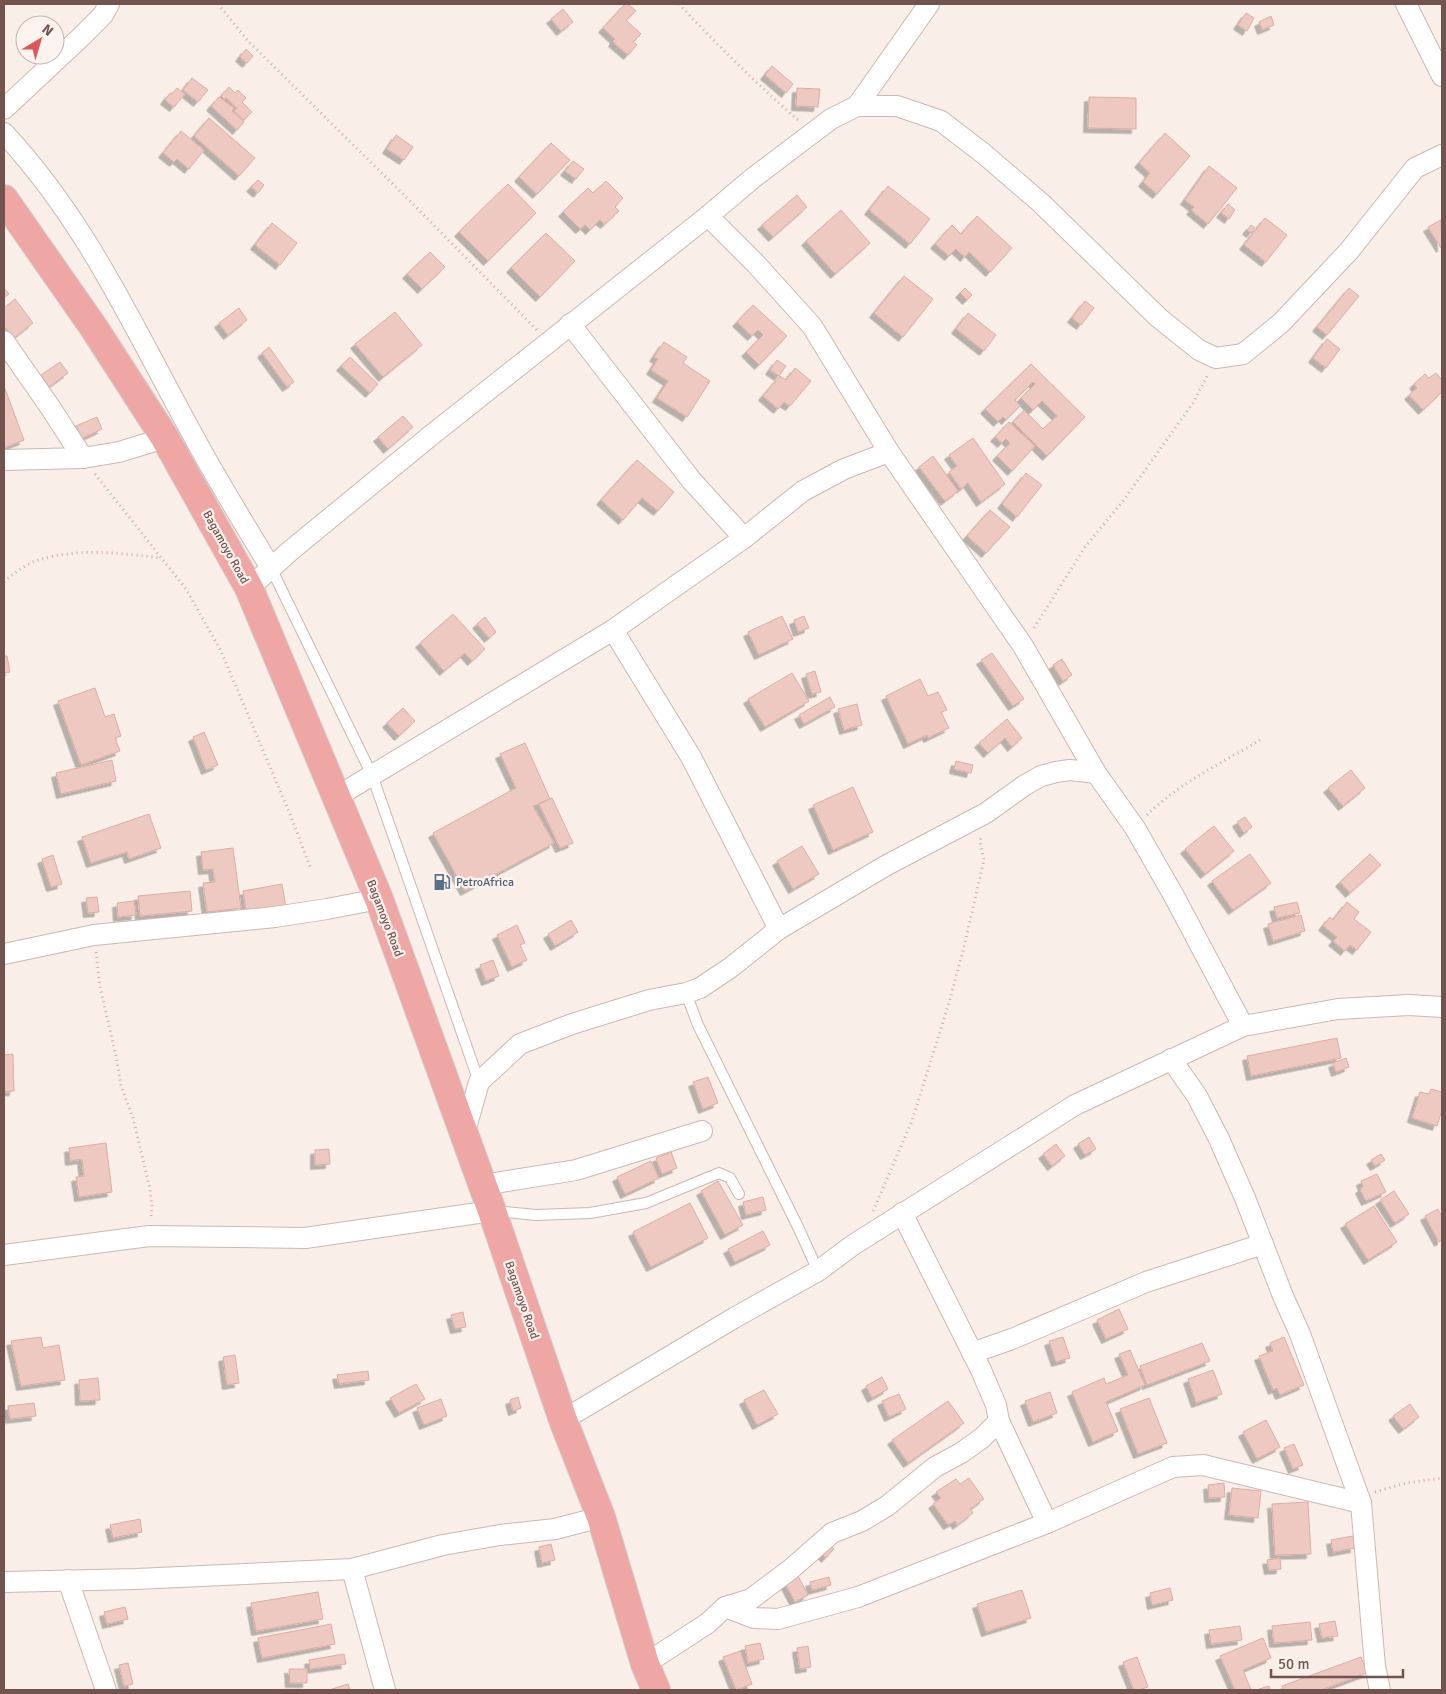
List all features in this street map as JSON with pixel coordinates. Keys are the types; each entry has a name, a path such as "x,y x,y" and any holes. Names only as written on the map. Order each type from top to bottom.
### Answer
{"highway":[{"name":"Bagamoyo Road","path":"4,199 94,328 165,438 249,588 379,898 492,1211 563,1420 601,1517 645,1664 656,1690"}],"street":[{"path":"4,109 103,15 109,4"},
{"path":"857,106 929,4"},
{"path":"1406,4 1442,76"},
{"path":"249,588 429,437 708,216 753,178 831,119 857,106 897,106 941,121 984,154 1040,202 1159,318 1200,350 1216,358 1243,354 1282,323 1349,251 1415,168 1442,155"},
{"path":"4,133 31,162 110,278 189,428 271,568"},
{"path":"708,216 756,264 812,326 889,452 1023,646 1096,773 1135,828 1174,896 1243,1026"},
{"path":"570,324 692,481 744,538"},
{"path":"4,342 50,406 83,458"},
{"path":"4,460 83,458 119,452 165,438"},
{"path":"336,796 613,630 744,538 803,491 844,470 889,452"},
{"path":"613,630 691,757 779,929"},
{"path":"464,1135 479,1082 520,1044 572,1024 649,1000 686,993 714,980 779,929 887,864 986,813 1041,776 1070,770 1096,773"},
{"path":"4,954 94,934 275,917 327,910 379,898"},
{"path":"563,1420 734,1318 818,1271 866,1236 1075,1105 1171,1059 1243,1026 1338,1009 1409,1005 1442,1007"},
{"path":"1171,1059 1197,1096 1219,1139 1300,1334 1360,1500 1375,1666 1380,1690"},
{"path":"482,1185 576,1170 702,1131"},
{"path":"4,1255 149,1236 305,1238 492,1211"},
{"path":"902,1213 972,1353 996,1405 999,1420 1047,1523"},
{"path":"972,1353 1012,1339 1146,1282 1264,1244"},
{"path":"645,1664 708,1623 725,1607 751,1599 791,1569 832,1533 862,1521 887,1506 935,1467 961,1453 982,1438 999,1420"},
{"path":"725,1607 754,1618 778,1618 858,1597 1047,1523 1173,1467 1203,1465 1360,1500"},
{"path":"4,1582 146,1579 352,1569 442,1545 500,1535 556,1529 601,1517"},
{"path":"352,1569 385,1690"},
{"path":"68,1580 106,1690"}],"lane":[{"path":"271,568 372,775 479,1082"},
{"path":"686,993 698,1026 818,1271"},
{"path":"492,1211 536,1214 590,1213 646,1202 720,1173 730,1178 738,1194"}],"path":[{"path":"218,4 248,41 548,341"},
{"path":"679,4 767,93 813,132"},
{"path":"1023,646 1085,547 1123,501 1193,403 1216,358"},
{"path":"83,458 186,589 221,651 290,814 311,869"},
{"path":"4,582 16,572 32,563 57,556 86,553 121,553 162,558"},
{"path":"1135,828 1156,806 1260,740"},
{"path":"866,1236 873,1210 912,1121 945,1016 963,951 984,860 980,843 986,813"},
{"path":"94,934 100,987 121,1086 133,1118 150,1189 152,1208 149,1236"},
{"path":"1360,1500 1406,1483 1442,1478"}],"building":[{"path":"625,4 628,4 636,11 626,20 641,34 633,42 637,45 628,55 613,42 615,39 603,28"},
{"path":"563,9 573,22 561,31 551,19"},
{"path":"1246,13 1254,18 1247,31 1238,25"},
{"path":"1271,16 1274,25 1262,30 1259,22"},
{"path":"246,49 253,56 247,63 240,57"},
{"path":"772,66 793,84 786,93 765,75"},
{"path":"192,78 208,90 198,102 183,90"},
{"path":"229,87 235,93 238,90 246,98 242,102 252,112 244,120 234,111 237,108 221,96"},
{"path":"177,88 185,94 174,107 165,100"},
{"path":"797,88 820,89 818,107 796,106"},
{"path":"219,97 234,108 232,111 244,122 237,130 211,106"},
{"path":"1089,97 1136,98 1136,129 1088,128"},
{"path":"209,118 255,158 239,176 194,136"},
{"path":"181,131 204,150 189,169 177,159 174,162 163,153"},
{"path":"1165,133 1190,156 1157,194 1143,182 1150,173 1139,163"},
{"path":"396,135 413,147 404,160 387,149"},
{"path":"551,143 570,160 537,194 519,177"},
{"path":"573,161 584,169 576,179 565,171"},
{"path":"1209,166 1237,188 1208,224 1191,210 1194,207 1185,200"},
{"path":"258,180 264,185 258,193 251,187"},
{"path":"606,181 623,198 615,207 619,211 605,224 600,220 590,230 585,225 580,229 563,212 588,188 593,193"},
{"path":"508,184 536,213 488,261 459,232"},
{"path":"888,186 930,219 910,244 869,210"},
{"path":"797,195 807,207 773,237 762,225"},
{"path":"1228,204 1235,210 1229,219 1221,213"},
{"path":"841,210 870,243 835,274 806,241"},
{"path":"977,216 1012,248 990,272 969,252 965,257 956,249 949,256 935,244 952,225 961,234"},
{"path":"1265,218 1287,235 1266,262 1244,245"},
{"path":"1441,220 1442,247 1441,248 1428,227"},
{"path":"272,223 297,243 280,265 255,245"},
{"path":"1251,225 1255,228 1251,233 1247,230"},
{"path":"546,233 575,261 540,297 511,268"},
{"path":"430,252 445,267 422,289 407,274"},
{"path":"904,276 933,299 903,337 874,313"},
{"path":"4,288 9,294 4,298"},
{"path":"965,288 972,295 967,300 960,293"},
{"path":"1349,288 1359,296 1327,335 1317,327"},
{"path":"15,299 33,323 13,339 4,326 4,308"},
{"path":"1085,301 1094,308 1081,325 1072,318"},
{"path":"753,305 787,336 759,365 746,352 763,335 758,330 752,336 737,322"},
{"path":"239,308 247,320 228,335 219,323"},
{"path":"395,312 422,345 383,377 355,344"},
{"path":"968,313 996,335 984,351 956,329"},
{"path":"1327,339 1340,349 1326,368 1313,358"},
{"path":"664,342 687,357 683,363 710,381 687,417 657,398 668,381 651,370 658,359 654,357"},
{"path":"269,347 294,382 287,387 262,353"},
{"path":"350,357 378,384 370,393 341,366"},
{"path":"777,360 786,366 779,376 770,370"},
{"path":"60,362 68,373 49,387 41,375"},
{"path":"1031,364 1085,417 1047,456 1013,422 1024,410 1043,429 1057,416 1042,401 1033,410 1021,398 1035,384 1033,382 1015,400 1020,406 1006,420 1003,417 998,422 985,409"},
{"path":"795,368 811,381 790,406 784,402 778,409 763,396 780,376 786,380"},
{"path":"1436,373 1442,380 1442,392 1423,410 1409,395 1417,388 1414,384 1425,374 1429,378"},
{"path":"4,386 24,440 4,448"},
{"path":"403,416 413,427 388,449 378,437"},
{"path":"97,417 102,429 81,439 76,426"},
{"path":"1009,422 1035,446 1012,471 997,456 1010,443 1006,439 1002,443 995,437"},
{"path":"973,438 1005,484 981,502 968,483 961,489 949,472 957,466 949,455"},
{"path":"933,456 958,491 945,501 919,467"},
{"path":"637,460 674,492 658,511 642,498 623,520 601,500"},
{"path":"1026,473 1042,485 1017,517 1002,504"},
{"path":"990,510 1010,527 986,553 967,536"},
{"path":"453,614 485,649 472,661 465,653 444,671 420,643"},
{"path":"782,616 793,639 759,655 748,632"},
{"path":"804,616 809,628 798,632 794,620"},
{"path":"485,617 496,632 489,638 477,624"},
{"path":"992,653 1024,699 1013,706 981,660"},
{"path":"4,656 7,656 10,672 4,673"},
{"path":"1062,659 1072,675 1063,681 1053,665"},
{"path":"815,671 821,692 812,694 806,674"},
{"path":"792,673 809,701 765,727 748,699"},
{"path":"920,679 928,696 938,692 947,710 941,712 949,728 928,738 927,735 908,744 886,696"},
{"path":"95,688 105,717 114,714 121,736 115,738 120,751 81,765 58,701"},
{"path":"830,697 835,707 804,724 799,715"},
{"path":"857,704 862,725 844,730 838,709"},
{"path":"403,708 415,721 399,736 387,723"},
{"path":"1007,719 1022,738 1012,747 1005,738 988,753 979,743"},
{"path":"204,732 218,765 206,770 193,737"},
{"path":"525,743 550,799 533,806 554,843 465,891 433,833 516,788 500,754"},
{"path":"112,760 116,781 61,794 56,773"},
{"path":"956,761 973,765 971,773 954,769"},
{"path":"1351,770 1365,788 1343,806 1328,788"},
{"path":"853,787 873,832 833,850 813,805"},
{"path":"552,798 573,843 560,848 539,804"},
{"path":"149,814 161,848 129,859 127,852 91,863 82,837"},
{"path":"1245,817 1252,827 1244,833 1237,822"},
{"path":"1214,826 1234,851 1205,874 1185,849"},
{"path":"802,846 819,874 793,889 777,861"},
{"path":"233,848 241,908 207,912 203,883 215,882 213,869 203,870 201,852"},
{"path":"1250,854 1271,883 1233,910 1212,881"},
{"path":"1370,854 1381,865 1350,893 1340,882"},
{"path":"53,855 62,884 51,887 42,859"},
{"path":"282,884 286,908 247,915 243,891"},
{"path":"190,891 192,911 140,916 138,896"},
{"path":"97,897 99,912 88,913 86,898"},
{"path":"134,901 136,915 118,917 117,903"},
{"path":"1297,902 1300,913 1277,918 1274,907"},
{"path":"1347,902 1359,912 1354,919 1371,932 1357,950 1350,945 1345,951 1333,941 1337,937 1323,926 1330,917 1333,920"},
{"path":"1301,915 1305,931 1273,941 1268,924"},
{"path":"571,920 578,932 555,946 548,934"},
{"path":"517,925 525,943 520,945 527,960 512,967 497,935"},
{"path":"493,960 499,976 486,981 480,965"},
{"path":"1337,1038 1341,1058 1251,1076 1247,1056"},
{"path":"13,1054 14,1091 4,1092 4,1055"},
{"path":"1346,1058 1349,1067 1336,1072 1333,1063"},
{"path":"708,1077 718,1103 703,1109 693,1082"},
{"path":"1431,1089 1442,1092 1442,1110 1437,1126 1412,1118 1420,1092 1429,1094"},
{"path":"1089,1137 1096,1149 1085,1155 1078,1144"},
{"path":"106,1143 112,1192 79,1197 76,1177 84,1176 82,1159 70,1161 69,1148"},
{"path":"1056,1144 1065,1156 1052,1166 1043,1154"},
{"path":"329,1149 330,1164 315,1165 315,1150"},
{"path":"671,1152 677,1168 662,1174 656,1158"},
{"path":"1381,1154 1385,1160 1375,1166 1371,1160"},
{"path":"651,1161 659,1178 625,1194 617,1177"},
{"path":"1377,1174 1386,1192 1366,1201 1360,1189 1363,1187 1361,1181"},
{"path":"718,1181 743,1225 725,1235 701,1191"},
{"path":"1394,1191 1409,1214 1395,1223 1380,1200"},
{"path":"763,1197 766,1210 746,1215 743,1202"},
{"path":"690,1203 708,1238 651,1267 633,1232"},
{"path":"1374,1206 1397,1242 1368,1260 1345,1224"},
{"path":"1438,1209 1442,1217 1442,1240 1439,1242 1425,1216"},
{"path":"763,1231 770,1245 735,1262 728,1249"},
{"path":"1119,1309 1128,1329 1106,1339 1097,1320"},
{"path":"463,1312 466,1327 455,1329 451,1315"},
{"path":"41,1337 43,1348 59,1345 65,1380 21,1386 11,1341"},
{"path":"1063,1337 1070,1358 1056,1362 1049,1341"},
{"path":"1284,1337 1304,1385 1280,1395 1277,1388 1273,1390 1259,1356 1273,1351 1270,1343"},
{"path":"1202,1343 1210,1361 1147,1385 1140,1366"},
{"path":"1130,1350 1145,1385 1106,1402 1118,1431 1093,1442 1072,1392 1104,1378 1106,1384 1128,1375 1119,1354"},
{"path":"235,1355 239,1383 227,1385 223,1357"},
{"path":"1213,1370 1222,1394 1196,1403 1188,1379"},
{"path":"368,1371 369,1380 339,1384 337,1375"},
{"path":"882,1377 888,1389 872,1398 866,1386"},
{"path":"98,1378 100,1400 80,1401 79,1380"},
{"path":"416,1384 425,1399 399,1413 390,1398"},
{"path":"764,1390 778,1414 757,1425 744,1400"},
{"path":"1050,1392 1057,1413 1033,1422 1025,1401"},
{"path":"899,1394 906,1409 889,1417 882,1401"},
{"path":"518,1397 521,1408 513,1411 510,1400"},
{"path":"1149,1398 1167,1443 1138,1454 1120,1409"},
{"path":"441,1399 447,1416 424,1425 417,1408"},
{"path":"948,1401 964,1423 908,1463 892,1440"},
{"path":"34,1403 36,1416 10,1419 8,1406"},
{"path":"1410,1404 1419,1417 1403,1429 1393,1416"},
{"path":"1266,1420 1280,1447 1257,1459 1243,1432"},
{"path":"1294,1444 1303,1465 1293,1469 1284,1448"},
{"path":"969,1478 984,1499 970,1509 973,1513 957,1525 955,1521 948,1525 933,1504 941,1498 936,1492 956,1479 960,1484"},
{"path":"1224,1483 1225,1497 1209,1498 1208,1485"},
{"path":"1232,1488 1261,1491 1258,1518 1229,1515"},
{"path":"1308,1502 1311,1554 1275,1555 1272,1504"},
{"path":"140,1519 142,1532 113,1538 110,1525"},
{"path":"1353,1536 1355,1548 1333,1552 1331,1540"},
{"path":"827,1542 834,1549 826,1558 818,1550"},
{"path":"551,1544 555,1560 542,1563 539,1547"},
{"path":"1280,1558 1281,1569 1269,1570 1267,1560"},
{"path":"798,1576 808,1595 795,1602 785,1583"},
{"path":"829,1577 831,1585 812,1590 810,1582"},
{"path":"1170,1588 1173,1600 1152,1605 1150,1593"},
{"path":"1022,1590 1031,1618 986,1632 977,1604"},
{"path":"318,1592 323,1619 256,1631 251,1603"},
{"path":"125,1607 128,1619 107,1624 104,1612"},
{"path":"1335,1621 1338,1636 1322,1638 1319,1624"},
{"path":"1310,1622 1312,1640 1274,1643 1272,1626"},
{"path":"331,1624 335,1644 262,1658 258,1638"},
{"path":"1240,1626 1242,1640 1211,1644 1209,1630"},
{"path":"1263,1638 1271,1658 1243,1670 1251,1690 1235,1690 1220,1656"},
{"path":"760,1643 764,1659 748,1663 745,1646"},
{"path":"808,1646 811,1667 800,1669 797,1648"},
{"path":"740,1651 752,1684 736,1690 723,1657"},
{"path":"344,1654 346,1664 310,1669 309,1660"},
{"path":"1137,1657 1148,1687 1134,1690 1123,1662"},
{"path":"1361,1657 1367,1673 1321,1690 1284,1690 1282,1686"},
{"path":"128,1663 133,1684 124,1686 119,1665"},
{"path":"289,1669 307,1669 307,1683 290,1683"},
{"path":"348,1684 350,1690 329,1690"},
{"path":"1269,1686 1270,1690 1259,1689"}],"place":[{"name":"PetroAfrica","path":"442,882"}]}
